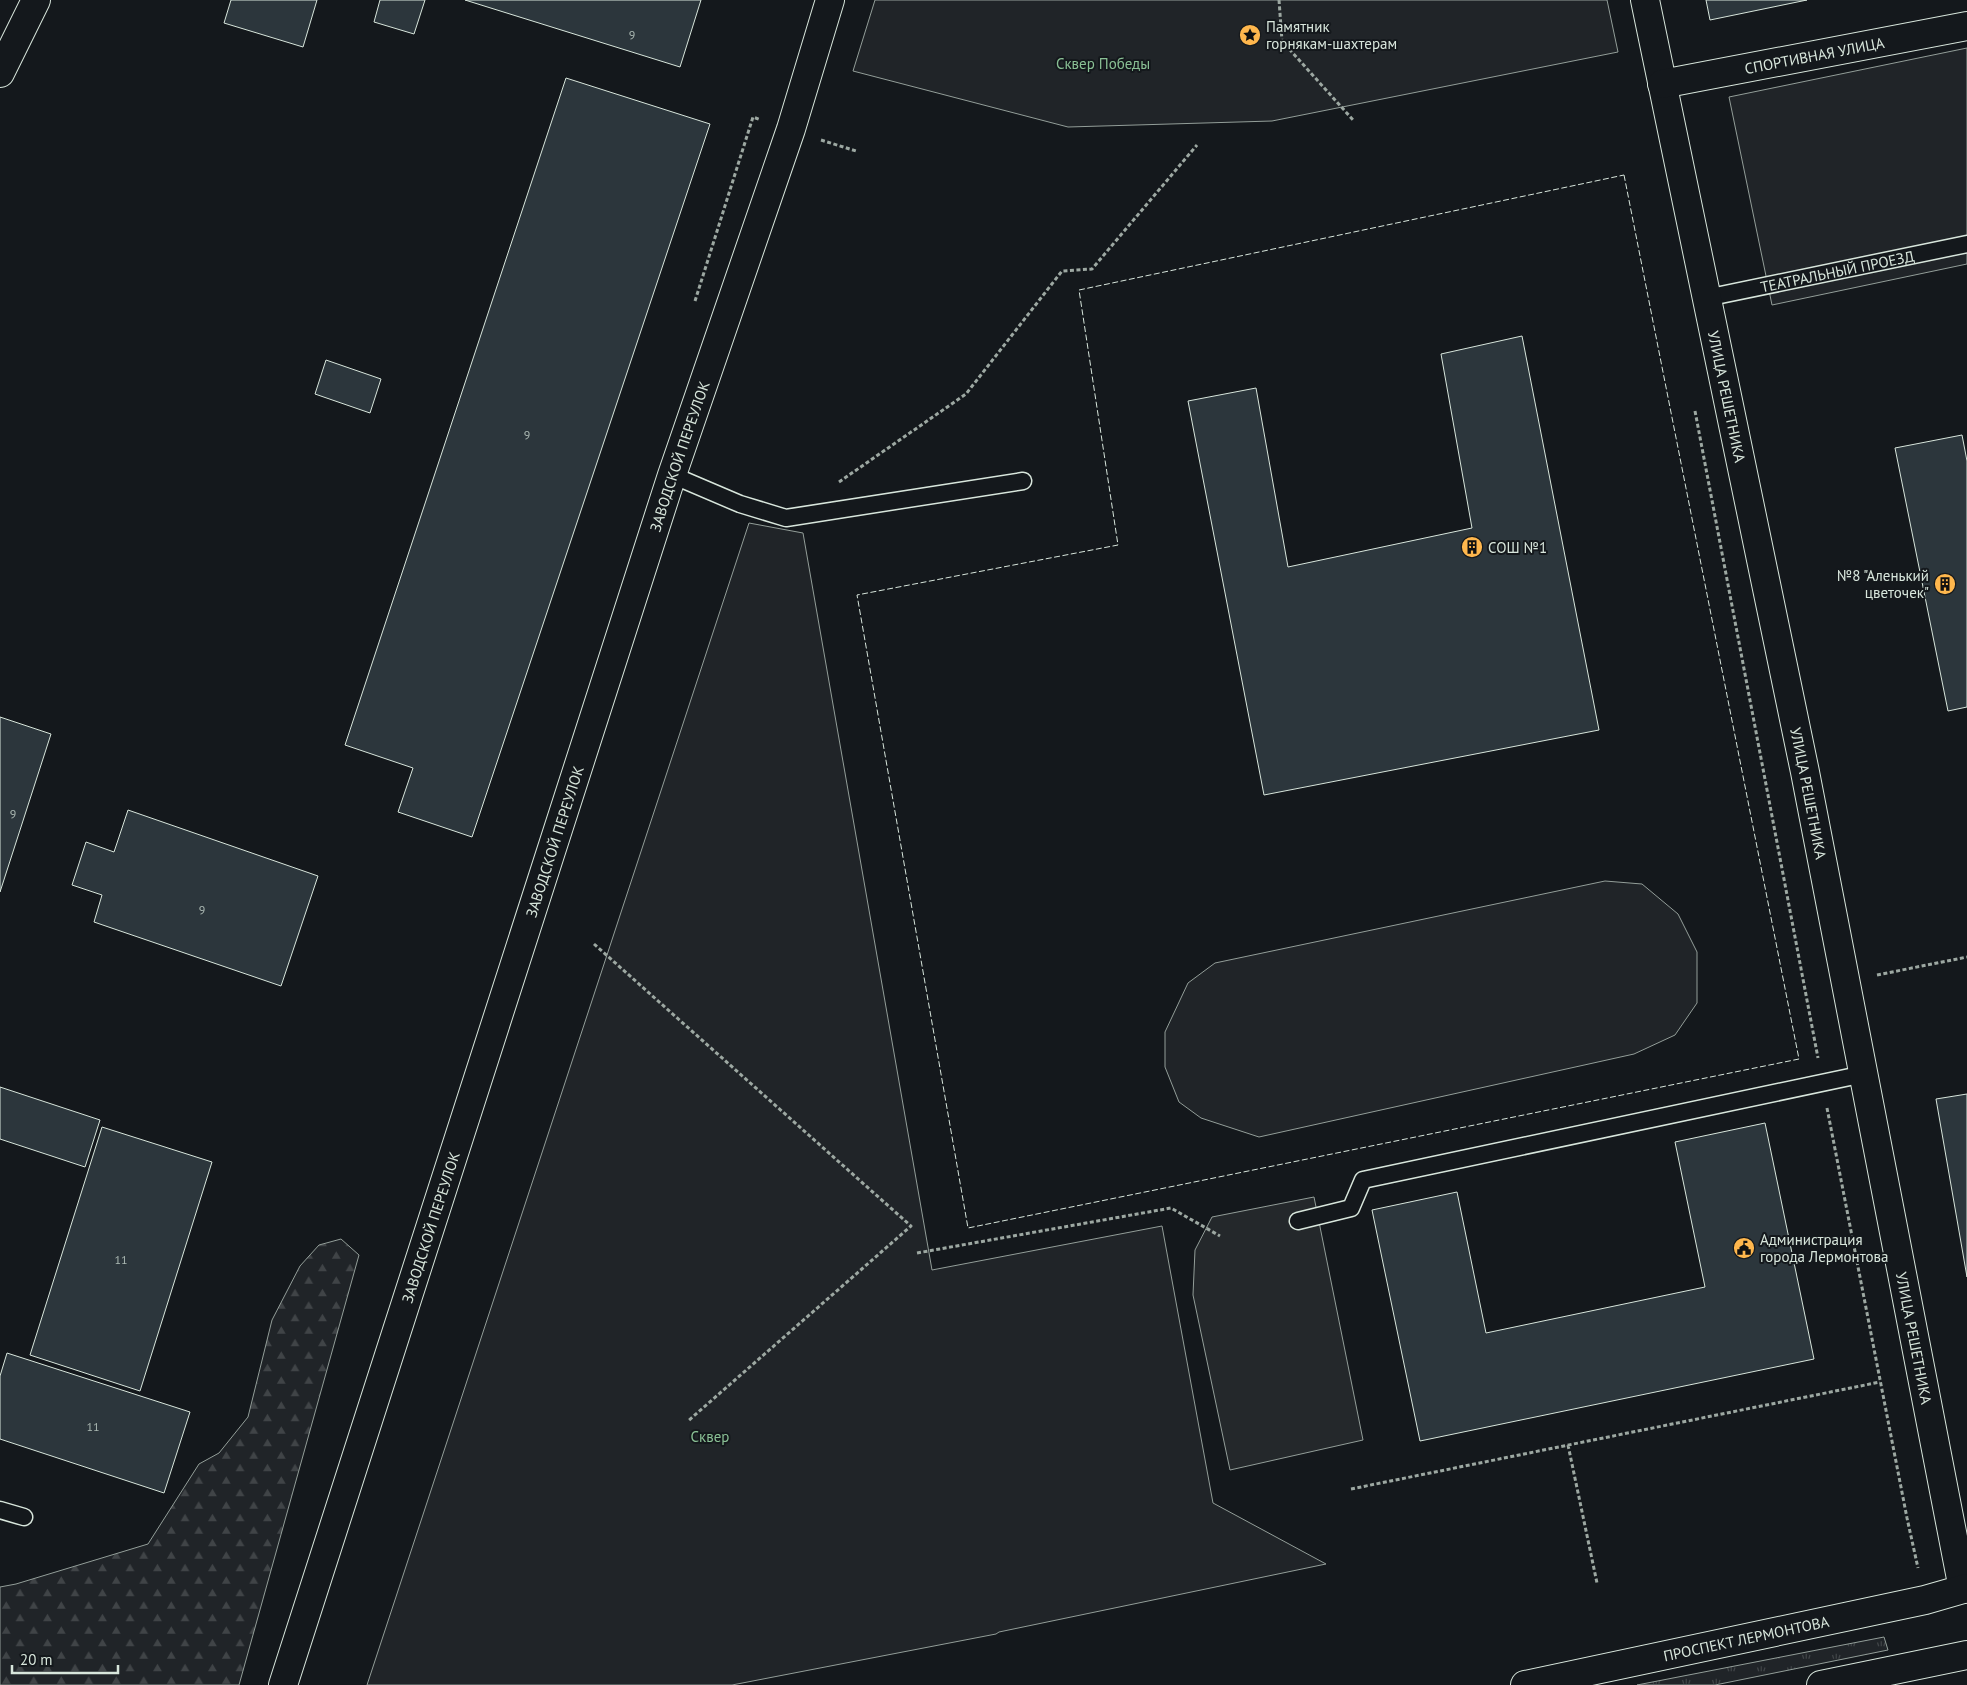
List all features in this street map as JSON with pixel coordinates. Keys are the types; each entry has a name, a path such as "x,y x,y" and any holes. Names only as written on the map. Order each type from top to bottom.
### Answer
{"street":[{"path":"0,73 36,0"},
{"name":"ЗАВОДСКОЙ ПЕРЕУЛОК","path":"283,1685 672,474 791,130 830,0"},
{"name":"УЛИЦА РЕШЕТНИКА","path":"1645,0 1806,772 1966,1595"},
{"name":"СПОРТИВНАЯ УЛИЦА","path":"1662,84 1967,26"},
{"name":"ПРОСПЕКТ ЛЕРМОНТОВА","path":"1525,1685 1926,1600 1966,1595"},
{"path":"1821,1685 1967,1656"}],"lane":[{"name":"ТЕАТРАЛЬНЫЙ ПРОЕЗД","path":"1706,298 1967,244"},
{"path":"672,474 740,504 786,518 1023,481"},
{"path":"1298,1221 1351,1208 1363,1180 1864,1074"},
{"path":"0,1510 24,1517"}],"path":[{"path":"1279,0 1282,42 1354,121"},
{"path":"835,484 966,394 1062,271 1092,269 1196,145"},
{"path":"1694,407 1906,1518 1926,1600"},
{"path":"594,944 911,1226 688,1420"},
{"path":"1877,975 1967,957"},
{"path":"917,1254 1171,1208 1220,1236"},
{"path":"1351,1489 1880,1382"},
{"path":"1568,1445 1597,1583"}],"green space":[{"name":"Сквер Победы","path":"875,0 1607,0 1618,52 1272,121 1068,127 853,71"},
{"path":"1967,48 1967,264 1772,305 1729,97"},
{"name":"Сквер","path":"749,523 803,533 932,1270 1162,1226 1213,1503 1326,1564 996,1634 732,1685 367,1685"},
{"path":"1605,881 1642,884 1678,914 1697,952 1697,1003 1675,1035 1634,1054 1259,1137 1201,1118 1179,1102 1165,1067 1165,1032 1188,983 1215,963"},
{"path":"341,1239 359,1255 239,1685 0,1685 0,1587 16,1584 148,1544 199,1464 219,1453 248,1417 272,1320 300,1266 319,1245"},
{"path":"1884,1637 1888,1650 1715,1685 1637,1685"}],"shaded area":[{"path":"1314,1197 1363,1440 1230,1470 1193,1295 1195,1250 1212,1217"}],"building":[{"path":"231,0 317,0 303,47 224,23"},
{"path":"380,0 425,0 414,34 374,22"},
{"path":"465,0 701,0 680,67"},
{"path":"1706,0 1807,0 1710,20"},
{"path":"566,78 710,124 472,837 398,812 413,768 345,745"},
{"name":"СОШ №1","path":"1522,336 1599,730 1264,795 1188,401 1256,388 1288,567 1472,528 1441,354"},
{"path":"326,360 381,379 370,413 315,394"},
{"name":"№8 \"Аленький цветочек\"","path":"1962,435 1967,461 1967,707 1948,711 1895,448"},
{"path":"0,717 51,734 0,892"},
{"path":"128,810 318,876 281,986 94,922 102,895 72,885 86,842 114,852"},
{"path":"0,1087 100,1120 85,1167 0,1139"},
{"path":"1967,1094 1967,1277 1936,1099"},
{"name":"Администрация города Лермонтова","path":"1765,1123 1814,1359 1420,1441 1372,1210 1457,1192 1486,1333 1705,1287 1675,1142"},
{"path":"102,1127 212,1162 140,1391 30,1355"},
{"path":"7,1353 190,1412 164,1493 0,1439 0,1376"}],"fence":[{"path":"1624,175 1799,1059 968,1228 857,595 1118,545 1079,290 1624,175"}],"place":[{"name":"Памятник горнякам-шахтерам","path":"1250,35"},
{"name":"СОШ №1","path":"1472,547"},
{"name":"№8 \"Аленький цветочек\"","path":"1945,584"},
{"name":"Администрация города Лермонтова","path":"1744,1248"}]}
